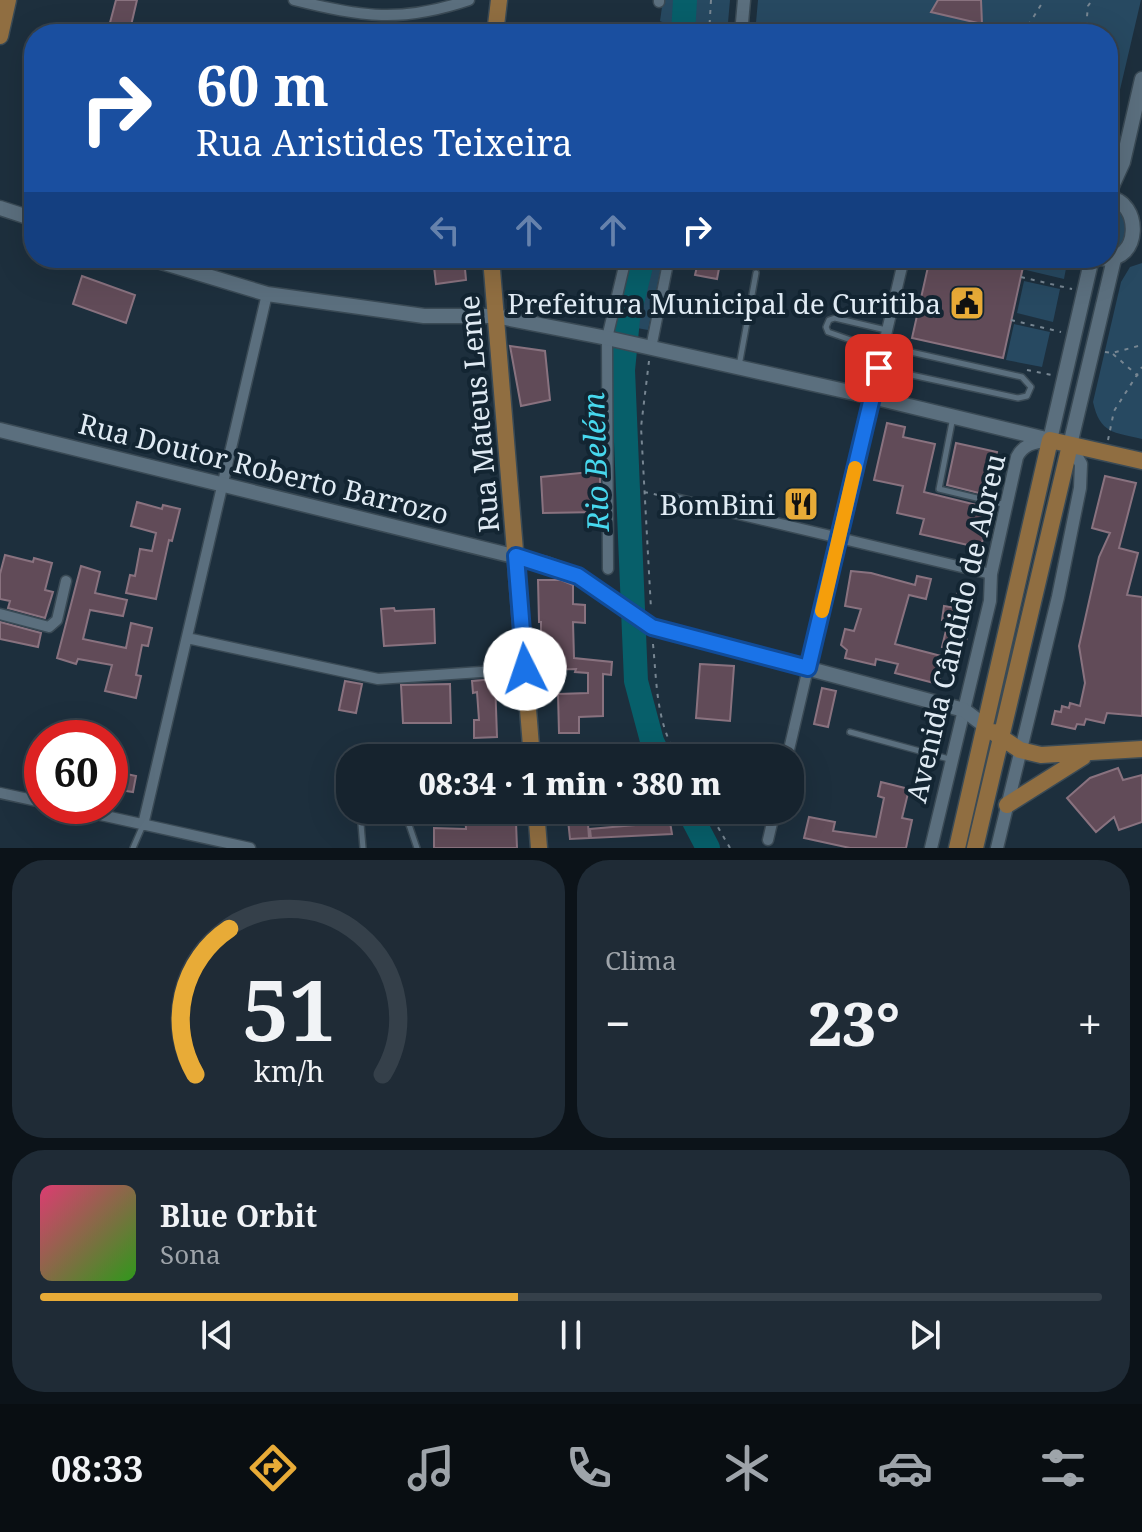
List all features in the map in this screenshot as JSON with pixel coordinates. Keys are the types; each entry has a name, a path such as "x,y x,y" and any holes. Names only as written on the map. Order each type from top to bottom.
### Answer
{"main road":[{"path":"0,36 8,0"},
{"path":"496,24 499,0"},
{"path":"1118,173 1142,79"},
{"path":"1118,199 1136,212 1140,230 1140,240 1129,252 1118,255"},
{"path":"0,208 24,216"},
{"path":"181,268 267,294 424,316 495,316 739,367 1142,461"},
{"name":"Rua Mateus Leme","path":"492,268 531,744"},
{"name":"Avenida Cândido de Abreu","path":"957,848 1090,268"},
{"path":"975,848 1092,349 1106,268"},
{"name":"Rua Doutor Roberto Barrozo","path":"0,430 516,556 578,576 617,605 647,616 652,627 964,710"},
{"path":"964,710 1020,750 1051,756 1142,749"},
{"path":"1007,805 1088,753"},
{"path":"537,824 539,848"}],"street":[{"path":"294,0 352,14 390,16 426,13 469,0"},
{"path":"742,24 744,0"},
{"path":"608,569 612,340 624,268"},
{"path":"646,350 666,268"},
{"path":"790,744 902,268"},
{"path":"143,825 267,294"},
{"name":"Avenida Cândido de Abreu","path":"931,848 990,601 991,574 1021,450 1028,444 1050,440"},
{"path":"997,848 1080,488 1081,464 1070,445"},
{"path":"671,498 991,574"},
{"path":"0,614 49,627 57,620 66,581"},
{"path":"187,638 378,679 525,669"},
{"path":"0,793 24,798"},
{"path":"128,822 250,848"},
{"path":"768,840 772,824"}],"lane":[{"path":"739,367 756,273"},
{"path":"879,368 1018,398 1030,392 1030,383 1022,377 883,349 828,332 826,327 829,320 835,318 887,330"},
{"path":"954,416 939,489 1007,505"},
{"path":"850,732 952,759"},
{"path":"361,824 363,848"},
{"path":"409,824 417,848"},
{"path":"133,848 143,825"}],"path":[{"path":"710,24 711,0"},
{"path":"1029,24 1044,0"},
{"path":"1086,24 1088,6 1092,0"},
{"path":"1021,277 1084,292"},
{"path":"1011,320 1074,336"},
{"path":"1092,349 1112,353 1142,345"},
{"path":"646,350 641,427 647,616"},
{"path":"1112,353 1138,376"},
{"path":"1105,453 1114,411 1142,367"},
{"path":"643,492 671,498"},
{"path":"653,638 659,712 669,744"},
{"path":"716,824 730,848"}],"shaded area":[{"path":"663,0 730,0 728,24 667,24 660,21"},
{"path":"758,0 1141,0 1118,98 1118,24 756,24"},
{"path":"1118,212 1129,222 1121,249 1118,250"},
{"path":"1142,263 1142,439 1116,433 1104,426 1093,402 1121,282 1130,267"},
{"path":"632,268 661,268 648,330 620,325"},
{"path":"1026,268 1066,268 1064,279"},
{"path":"1024,281 1060,289 1053,322 1017,313"},
{"path":"1014,324 1050,332 1042,367 1006,360"}],"building":[{"path":"116,0 137,0 131,24 110,24"},
{"path":"938,0 981,0 982,24 931,12"},
{"path":"434,268 465,268 466,280 436,284"},
{"path":"697,268 719,268 717,279 695,275"},
{"name":"Prefeitura Municipal de Curitiba","path":"928,268 1023,268 1003,358 912,338"},
{"path":"82,276 135,295 126,323 73,304"},
{"path":"510,346 545,351 550,400 521,406"},
{"path":"887,423 905,427 903,437 935,444 924,492 989,508 981,548 920,534 924,519 897,513 903,486 874,480"},
{"path":"956,443 997,452 987,495 947,485"},
{"path":"600,471 600,512 543,513 541,477"},
{"path":"1105,476 1136,483 1119,548 1138,553 1127,595 1142,597 1142,716 1107,713 1104,723 1086,719 1084,725 1077,724 1075,729 1052,724 1055,711 1061,712 1062,706 1069,708 1070,703 1080,706 1085,683 1079,646 1099,557 1110,533 1092,528"},
{"path":"137,502 162,509 163,505 180,509 172,541 169,540 156,599 126,593 130,575 135,576 140,549 152,551 156,533 131,526"},
{"path":"5,555 52,563 45,590 53,592 45,618 8,608 10,601 0,599 0,574"},
{"path":"81,566 100,572 95,593 127,600 123,616 90,610 83,639 126,648 131,623 152,628 148,646 142,645 136,675 141,676 136,698 105,691 112,665 78,659 76,664 57,658"},
{"path":"851,571 915,585 917,576 931,579 926,599 909,595 895,644 945,657 938,684 895,673 898,664 876,659 875,665 845,658 847,650 841,645 845,629 854,631 861,609 845,606"},
{"path":"538,580 561,580 573,585 573,604 585,605 585,623 573,622 574,658 612,662 611,675 603,674 603,716 579,717 579,733 559,733 558,694 588,693 588,673 575,672 576,669 546,670 545,646 541,646"},
{"path":"958,588 975,590 973,605 956,602"},
{"path":"944,606 963,609 958,634 967,637 963,652 942,647 948,622 942,620"},
{"path":"394,608 395,611 434,609 435,643 384,646 381,609"},
{"path":"0,622 41,633 38,647 0,639"},
{"path":"700,664 734,666 730,721 696,718"},
{"path":"495,679 497,737 474,738 474,720 479,720 477,692 473,693 472,681"},
{"path":"345,681 362,684 356,713 339,710"},
{"path":"450,684 451,723 403,723 401,685"},
{"path":"822,688 836,691 828,727 814,724"},
{"path":"1118,768 1123,780 1142,775 1142,822 1119,830 1114,817 1096,832 1067,798 1090,778"},
{"path":"128,774 136,776 133,792 128,791"},
{"path":"881,782 909,789 902,818 912,820 906,848 850,848 804,838 809,817 835,822 833,831 876,837 884,798 878,796"},
{"path":"466,824 516,824 517,848 434,848 434,828 466,829"},
{"path":"568,824 588,824 589,838 570,839"},
{"path":"670,824 672,834 591,838 590,829"}],"waterway":[{"name":"Rio Belém","path":"684,24 685,0"},
{"name":"Rio Belém","path":"641,268 628,319 623,370 636,681 653,744"},
{"name":"Rio Belém","path":"695,824 708,848"}],"slow traffic":[{"path":"822,611 855,468"}],"place":[{"name":"Prefeitura Municipal de Curitiba","path":"967,303"},
{"name":"BomBini","path":"801,504"}],"route":[{"path":"525,669 516,556 578,576 652,627 808,668 879,368"}]}
